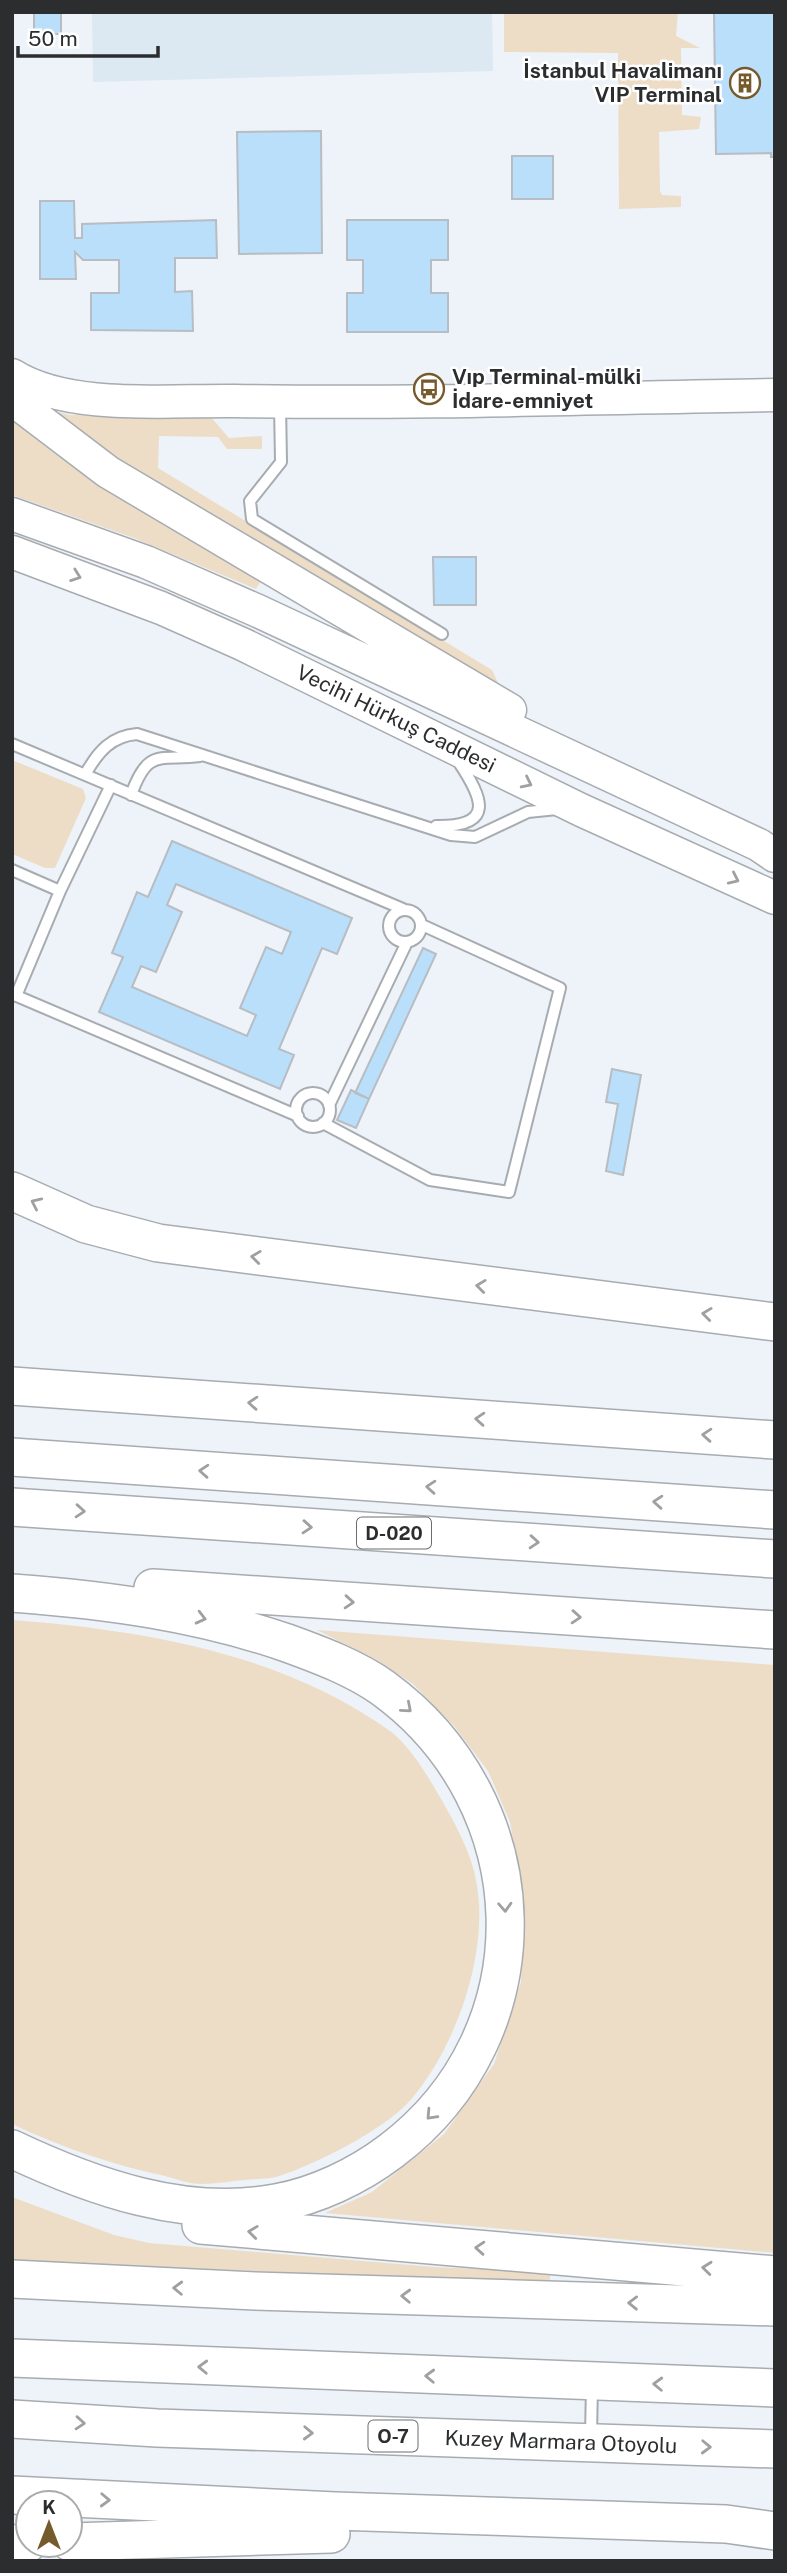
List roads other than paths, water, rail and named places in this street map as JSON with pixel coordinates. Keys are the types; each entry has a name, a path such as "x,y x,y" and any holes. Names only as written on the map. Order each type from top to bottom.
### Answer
{"highway":[{"path":"12,1191 86,1224 158,1243 775,1322"},
{"path":"12,1386 775,1440"},
{"name":"D-020","path":"12,1458 775,1510"},
{"name":"D-020","path":"12,1507 775,1559"},
{"path":"12,1578 775,1630"},
{"path":"12,1593 101,1600 206,1619 303,1649 345,1666 381,1687 432,1731 458,1765 484,1813 501,1869 506,1938 499,1984 485,2032 451,2092 410,2137 361,2171 328,2186 276,2203 212,2208 186,2205 97,2185 12,2150"},
{"path":"12,2166 53,2185 100,2201 193,2224 262,2233 482,2248 775,2275"},
{"path":"12,2279 255,2291 775,2307"},
{"path":"12,2358 775,2388"},
{"name":"Kuzey Marmara Otoyolu","path":"12,2419 157,2428 775,2449"},
{"path":"12,2495 335,2511 726,2524 775,2531"},
{"path":"84,2541 213,2535 353,2534 728,2543 775,2540"}],"main road":[{"path":"12,375 42,390 87,399 279,402 775,395"},
{"path":"12,399 108,472 534,724 594,768"},
{"path":"279,402 296,416 313,420 775,414"},
{"name":"Vecihi Hürkuş Caddesi","path":"12,514 146,562 258,611 769,850"},
{"name":"Vecihi Hürkuş Caddesi","path":"12,552 184,618 581,810 775,898"}],"lane":[{"path":"279,402 281,463 250,501 252,519 442,634"},
{"path":"86,773 96,755 124,735 137,734 183,746 200,756 451,835 475,836 528,812 581,810"},
{"path":"12,744 418,915 422,925 419,936 407,942 329,1105 329,1114 323,1123"},
{"path":"427,826 467,823 476,817 481,807 476,785 447,744"},
{"path":"131,795 146,766 156,759 164,755 200,756"},
{"path":"111,785 14,995 298,1116 307,1125 323,1123 430,1180 509,1192 560,988 422,925"},
{"path":"12,870 60,891"},
{"path":"403,909 390,918 389,929 394,939 407,942"},
{"path":"298,1116 298,1102 306,1095 322,1096 329,1105"},
{"path":"590,2443 593,2382"}],"place":[{"name":"İstanbul Havalimanı VIP Terminal","path":"745,83"},
{"name":"Vıp Terminal-mülki İdare-emniyet","path":"429,389"}]}
